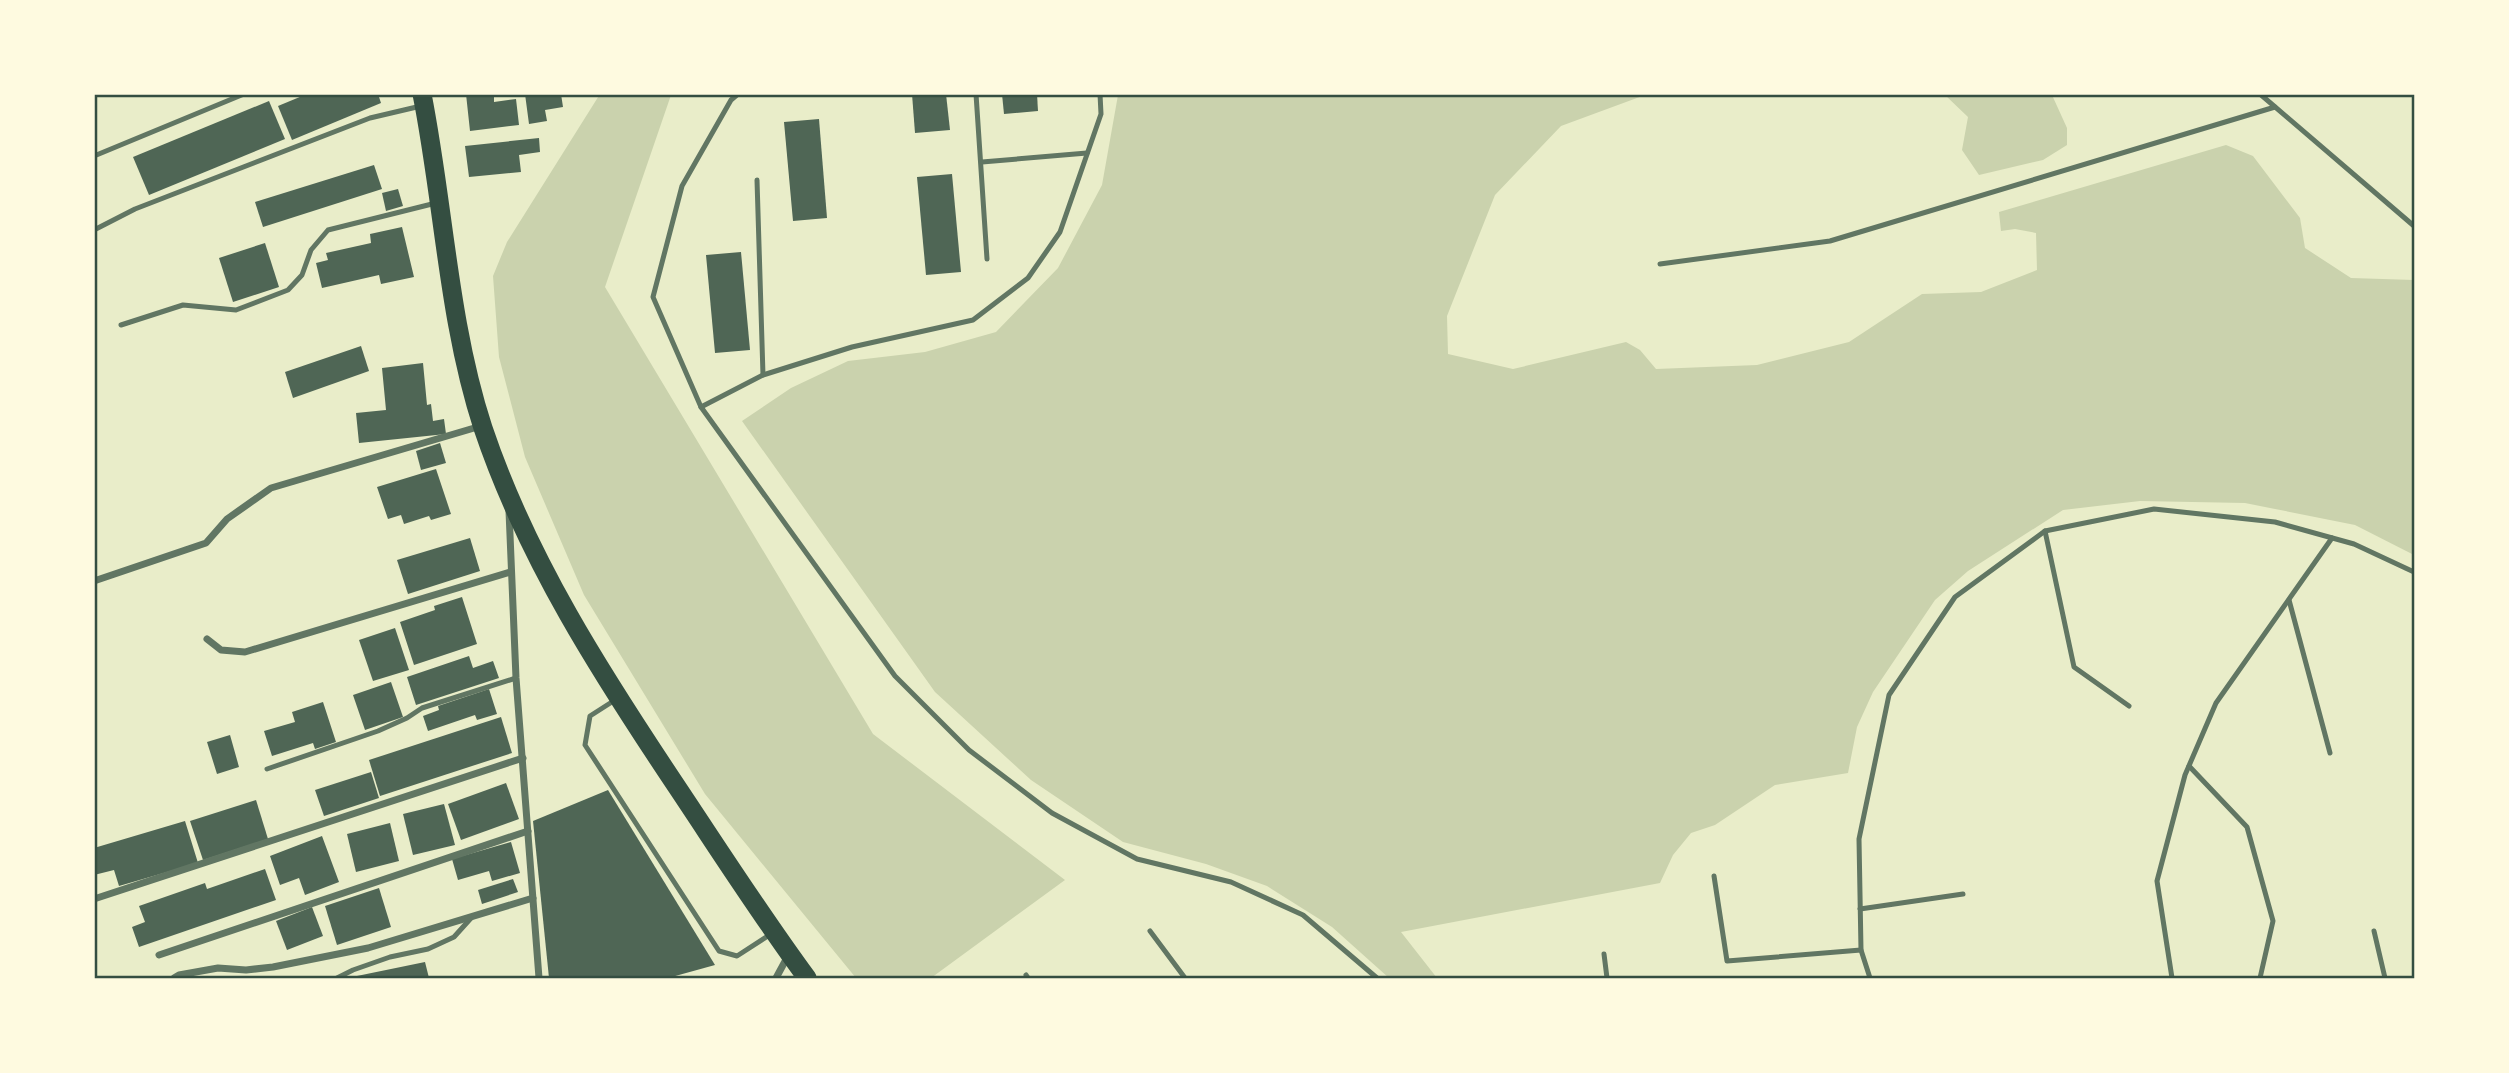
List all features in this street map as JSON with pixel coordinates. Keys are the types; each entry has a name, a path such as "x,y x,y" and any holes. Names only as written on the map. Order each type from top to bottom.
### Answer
{"highway":[{"path":"424,100 461,343 483,426 508,496 556,594 617,698 807,978"}],"street":[{"path":"94,582 206,543 227,519 271,488 483,426"},
{"path":"508,496 516,678 539,978"},
{"path":"207,639 221,650 245,652 510,572"},
{"path":"94,899 523,758"},
{"path":"159,955 528,831"},
{"path":"174,978 218,968 246,970 273,967 368,948 533,898"},
{"path":"776,978 789,954"}],"lane":[{"path":"94,156 244,94"},
{"path":"738,94 731,100 682,186 653,297 701,407 895,676 969,750 1052,813 1138,859 1231,882 1303,915 1377,978"},
{"path":"976,94 987,259"},
{"path":"701,407 763,375 852,347 973,320 1028,278 1060,232 1101,114 1100,94"},
{"path":"2260,94 2414,226"},
{"path":"94,230 135,209 370,118 424,100"},
{"path":"1660,264 1829,241 2275,107"},
{"path":"982,162 1087,153"},
{"path":"757,180 763,375"},
{"path":"121,325 183,305 236,310 288,290 302,275 311,250 328,230 440,202"},
{"path":"1870,978 1861,950 1859,839 1889,695 1955,597 2045,531 2154,509 2274,522 2354,544 2414,572"},
{"path":"2045,531 2074,667 2129,706"},
{"path":"2172,978 2157,881 2189,766 2216,703 2332,538"},
{"path":"2289,600 2330,753"},
{"path":"267,769 378,731 422,708 516,678"},
{"path":"617,698 590,716 585,745 719,951 737,956 774,932"},
{"path":"2189,766 2247,827 2273,921 2260,978"},
{"path":"1714,876 1727,961 1861,950"},
{"path":"1860,909 1963,894"},
{"path":"337,978 390,957 428,949 454,937 472,917"},
{"path":"1150,930 1185,978"},
{"path":"2374,931 2385,978"},
{"path":"1604,954 1607,978"}],"green space":[{"path":"600,94 671,95 605,287 873,734 1065,880 931,978 856,978 705,794 584,595 525,457 499,357 493,276 507,242"},
{"path":"1118,95 1645,95 1561,126 1495,195 1447,316 1448,354 1513,369 1626,342 1640,350 1656,369 1757,365 1849,342 1922,294 1981,292 2037,270 2036,233 2015,229 2001,231 1999,212 2226,145 2253,156 2300,218 2305,248 2351,278 2414,280 2414,555 2355,525 2245,503 2140,501 2063,510 1968,571 1935,600 1873,692 1857,727 1848,773 1775,785 1715,825 1691,833 1673,855 1660,883 1401,932 1437,978 1389,978 1332,927 1267,886 1206,864 1123,842 1031,780 935,692 742,421 791,388 848,361 925,352 996,332 1058,268 1102,185"},
{"path":"1945,95 2052,95 2067,128 2067,145 2043,160 1979,175 1962,150 1968,117"}],"building":[{"path":"307,94 378,94 381,103 292,140 278,106"},
{"path":"466,94 494,94 494,102 516,99 519,125 470,131"},
{"path":"525,94 561,94 563,107 545,110 547,121 529,124"},
{"path":"912,94 946,94 950,130 915,133"},
{"path":"1002,94 1037,94 1038,111 1004,114"},
{"path":"269,101 285,139 149,195 133,157"},
{"path":"819,119 827,218 793,221 784,122"},
{"path":"539,138 540,152 519,155 521,172 469,177 465,146"},
{"path":"374,165 382,189 263,227 255,202"},
{"path":"952,174 961,272 926,275 917,177"},
{"path":"398,189 403,206 386,211 382,193"},
{"path":"402,227 414,277 381,284 379,275 322,288 316,263 328,260 326,253 371,243 370,234"},
{"path":"265,243 279,287 233,302 219,258"},
{"path":"741,252 750,350 715,353 706,255"},
{"path":"361,346 369,371 293,398 285,372"},
{"path":"423,363 427,405 431,404 433,421 444,419 446,434 359,443 356,413 386,410 382,368"},
{"path":"440,443 446,463 421,470 416,451"},
{"path":"436,469 451,514 431,520 429,516 404,524 401,515 388,519 377,487"},
{"path":"470,538 480,571 408,594 397,560"},
{"path":"462,597 477,644 414,665 400,622 435,610 434,606"},
{"path":"395,628 409,670 373,681 359,640"},
{"path":"469,656 473,668 493,661 499,678 416,705 407,677"},
{"path":"391,682 403,717 365,730 353,695"},
{"path":"489,689 497,714 477,720 475,715 428,731 423,716 439,710 438,706"},
{"path":"323,702 336,742 315,749 313,743 272,756 264,731 295,722 292,712"},
{"path":"501,717 512,753 380,796 369,760"},
{"path":"230,735 239,767 217,774 207,742"},
{"path":"371,772 379,798 324,816 315,790"},
{"path":"506,783 519,819 461,840 448,804"},
{"path":"608,790 715,965 668,978 549,978 533,821"},
{"path":"256,800 268,839 203,860 190,821"},
{"path":"444,804 455,845 413,855 403,814"},
{"path":"185,821 198,863 119,886 114,870 94,875 94,848"},
{"path":"390,823 399,861 356,872 347,834"},
{"path":"322,836 339,882 305,895 299,878 280,885 270,856"},
{"path":"511,842 520,873 492,881 489,871 458,880 452,859"},
{"path":"265,869 276,900 139,947 132,927 145,922 139,906 205,883 207,889"},
{"path":"513,879 518,892 482,904 478,890"},
{"path":"379,888 391,927 337,945 325,906"},
{"path":"312,907 323,936 287,950 276,921"},
{"path":"425,962 429,978 352,978 352,977"}]}
